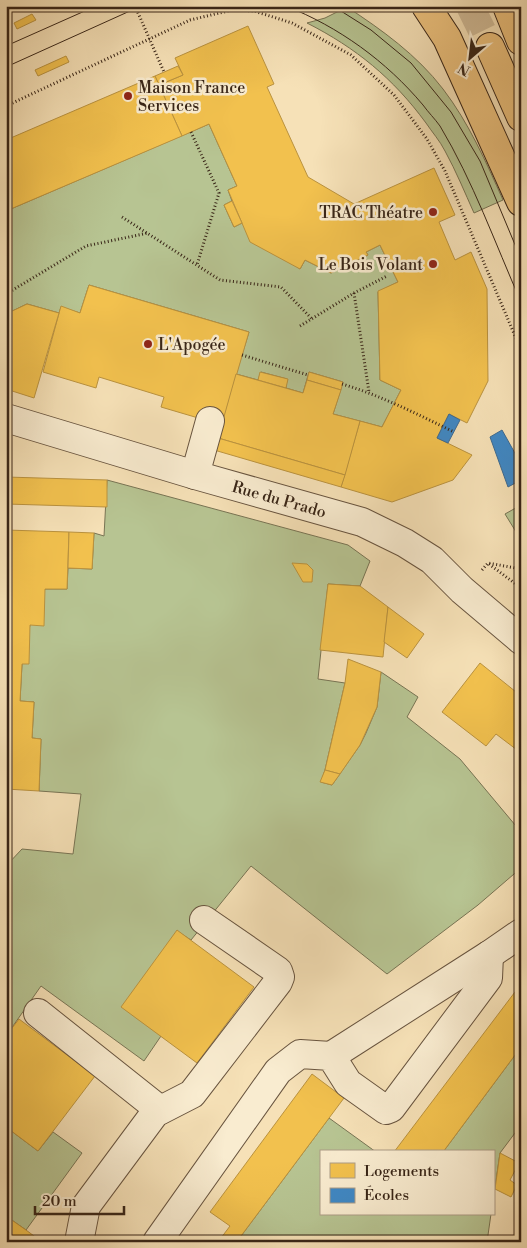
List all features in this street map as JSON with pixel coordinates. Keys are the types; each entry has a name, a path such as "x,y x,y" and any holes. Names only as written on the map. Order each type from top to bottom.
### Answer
{"main road":[{"path":"426,6 447,38 521,202"},
{"path":"507,6 519,36"},
{"path":"490,47 521,117"}],"street":[{"name":"Rue du Prado","path":"6,418 195,475 362,522 405,543 432,560 462,590 521,640"},
{"path":"195,475 210,422"},
{"path":"80,1242 86,1206 155,1113 192,1094 280,977 278,970 204,920"},
{"path":"157,1242 278,1071 300,1054 331,1056 521,933"},
{"path":"331,1056 348,1082 386,1110 391,1108 488,978 489,955"},
{"path":"38,1013 160,1110"}],"path":[{"path":"135,6 164,72"},
{"path":"6,106 190,20 232,10 254,11 292,23 351,55 394,95 427,139 445,171 521,350"},
{"path":"191,132 219,194 197,265"},
{"path":"122,217 220,280 282,287 312,319"},
{"path":"6,294 86,246 149,233"},
{"path":"300,326 386,276"},
{"path":"354,293 369,392"},
{"path":"242,355 308,375"},
{"path":"342,384 369,392 454,432"},
{"path":"462,590 488,563"},
{"path":"488,563 521,569"},
{"path":"488,563 521,588"}],"green space":[{"path":"347,7 410,54 443,89 469,129 503,200 474,213 443,147 400,92 387,78 357,54 307,23 325,18"},
{"path":"209,124 237,186 228,190 232,201 224,205 234,227 242,223 300,269 305,260 331,273 368,255 366,252 380,245 398,282 378,292 380,380 401,390 382,427 333,414 343,382 309,372 303,393 286,388 287,379 261,372 258,380 236,374 249,332 89,285 80,313 61,307 59,313 27,304 6,314 6,211"},
{"path":"107,480 348,545 370,561 360,586 328,584 318,679 345,683 321,782 332,785 360,745 377,707 381,672 418,697 407,717 460,759 521,832 521,868 478,905 387,974 251,866 191,940 177,931 161,1036 144,1061 41,986 6,1036 6,866 22,849 73,854 81,794 39,791 41,739 32,738 34,702 20,701 22,664 30,625 45,589 67,589 68,568 92,569 94,533 104,536"},
{"path":"521,505 521,540 505,514"},
{"path":"521,1047 521,1125 500,1153 494,1194 494,1150 444,1150"},
{"path":"329,1118 373,1150 320,1150 320,1216 491,1216 487,1242 250,1242 241,1236"},
{"path":"6,1127 38,1151 53,1132 82,1153 26,1230 6,1216"}],"building: Logements":[{"path":"32,14 36,20 17,29 14,23"},
{"name":"Le Bois Volant","path":"248,26 274,84 267,87 308,177 354,204 434,168 455,215 439,222 455,260 471,252 487,289 488,381 467,423 449,414 437,438 472,455 453,480 392,502 341,487 360,421 382,427 401,390 380,380 378,291 398,282 380,245 366,252 368,255 331,273 305,260 300,269 250,242 228,190 237,186 209,124 182,136 159,85 183,75 175,58"},
{"path":"66,56 69,62 38,76 35,70"},
{"path":"178,66 183,75 159,85 155,76"},
{"path":"155,76 182,136 6,211 6,140"},
{"path":"232,201 242,223 234,227 224,205"},
{"name":"L'Apogée","path":"89,285 249,332 222,425 161,407 164,397 99,377 96,388 43,372 61,306 80,313"},
{"path":"27,304 59,313 34,398 6,389 6,314"},
{"path":"260,372 288,379 286,388 258,380"},
{"path":"309,372 343,382 341,390 307,380"},
{"path":"236,374 303,393 307,380 341,390 333,414 360,421 345,475 218,438"},
{"path":"218,438 345,475 341,487 214,450"},
{"path":"6,477 107,480 107,507 6,504"},
{"path":"6,530 69,532 67,589 45,589 44,626 30,625 29,664 22,664 20,701 34,702 32,738 41,739 39,791 6,789"},
{"path":"69,532 94,533 92,569 68,568"},
{"path":"292,563 307,564 313,570 312,582 303,582"},
{"path":"328,584 360,586 388,607 383,657 320,650"},
{"path":"388,607 424,634 407,658 384,642"},
{"path":"348,659 381,672 377,707 360,745 340,774 325,770 345,683"},
{"path":"480,663 521,696 521,753 496,734 486,746 442,712"},
{"path":"325,770 340,774 332,785 320,782"},
{"path":"177,930 254,987 197,1063 121,1007"},
{"path":"521,984 521,1047 444,1150 396,1150"},
{"path":"19,1019 95,1076 38,1151 6,1127 6,1036"},
{"path":"312,1074 344,1098 241,1236 250,1242 218,1242 230,1226 210,1212"},
{"path":"500,1153 519,1163 510,1180 517,1185 511,1197 495,1189"},
{"path":"6,1216 26,1230 42,1242 6,1242"},
{"path":"521,1226 521,1242 510,1242 515,1235"}],"building: Écoles":[{"path":"449,414 460,420 448,443 437,438"},
{"path":"502,430 521,464 521,480 508,487 490,437"}],"tunnel":[{"path":"470,6 490,47"}],"tram line":[{"path":"6,46 96,6"},
{"path":"6,67 141,6"},
{"path":"286,6 325,24 377,60 409,89 438,123 463,168 521,302"},
{"path":"333,6 371,30 411,63 451,112 480,161 521,259"}],"place":[{"name":"Maison France Services","path":"128,96"},
{"name":"TRAC Théatre","path":"433,212"},
{"name":"Le Bois Volant","path":"433,264"},
{"name":"L'Apogée","path":"148,344"}]}
